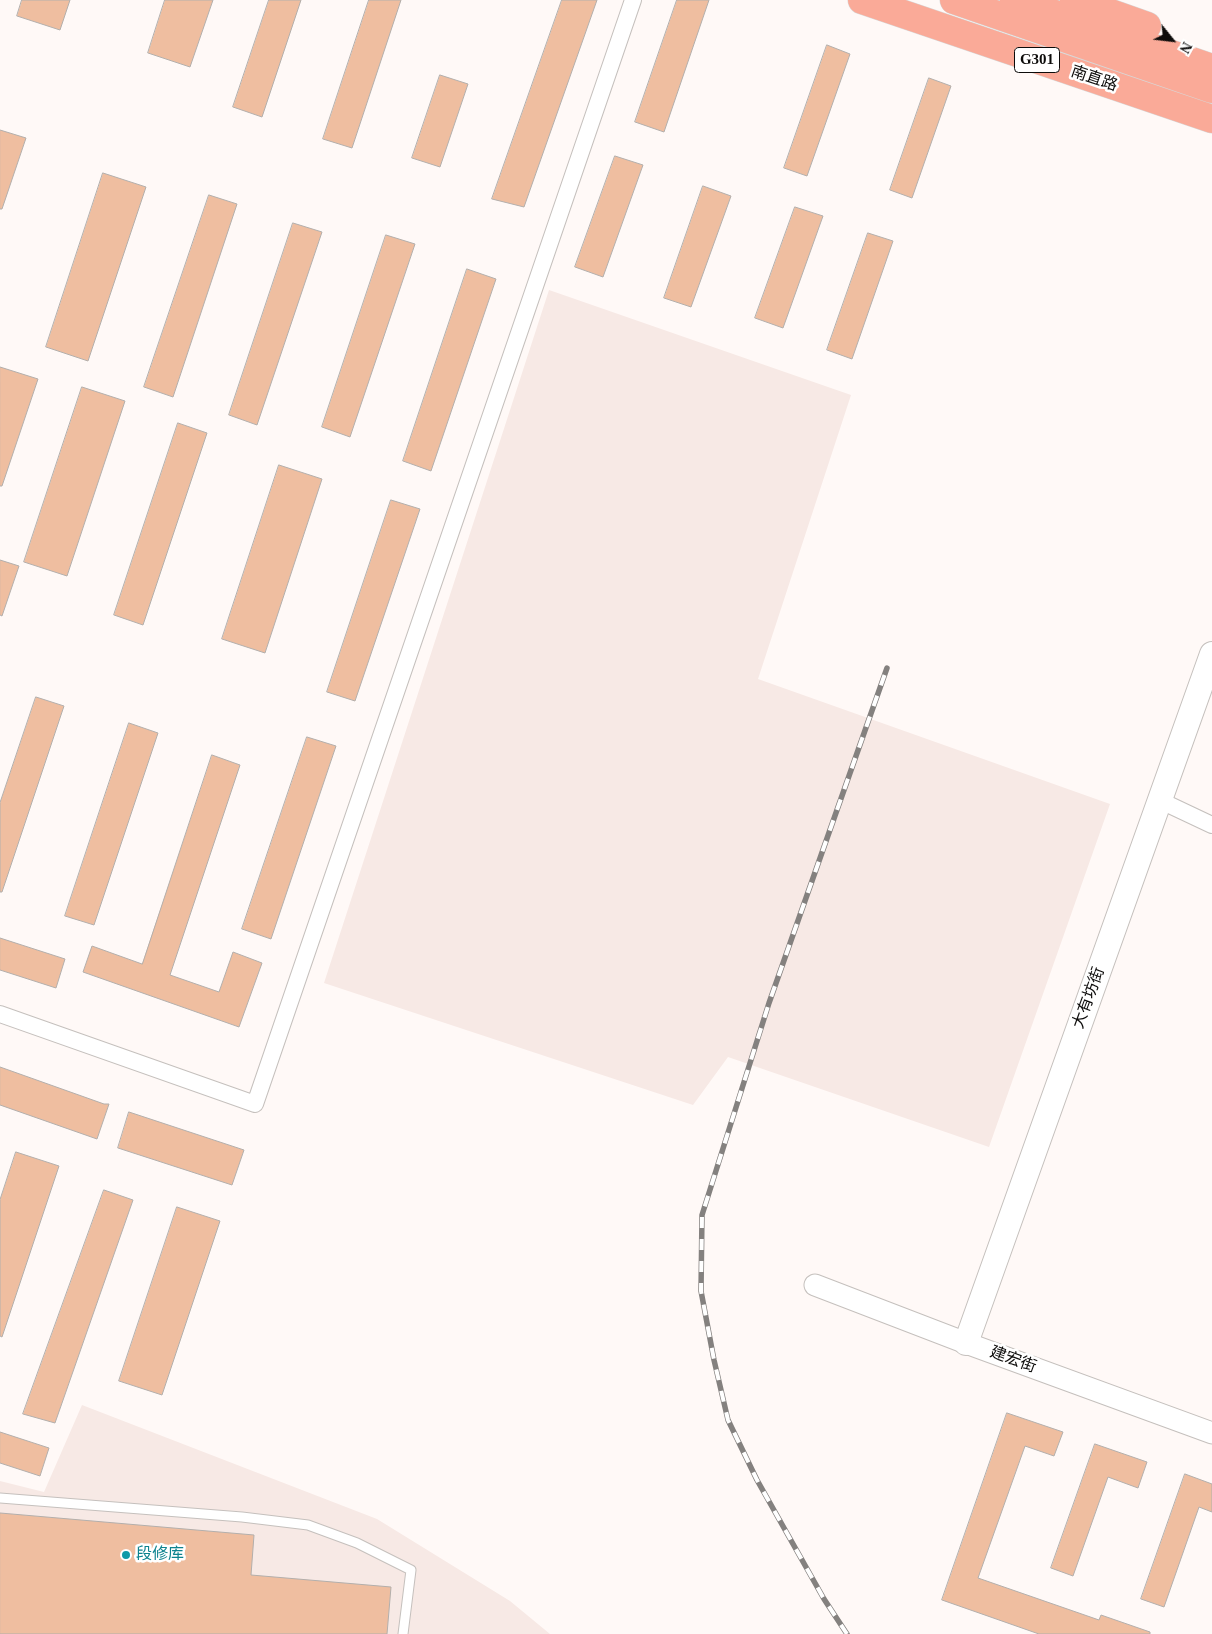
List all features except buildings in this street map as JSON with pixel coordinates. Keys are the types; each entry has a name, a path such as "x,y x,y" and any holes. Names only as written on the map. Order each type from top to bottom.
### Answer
{"highway":[{"name":"南直路","path":"862,0 1212,120"},
{"path":"954,0 1212,89"},
{"path":"1014,0 1212,68"},
{"path":"1074,0 1212,50"}],"main road":[{"name":"大有坊街","path":"966,1343 1212,654"}],"street":[{"path":"0,1014 255,1104 633,0"},
{"path":"1159,800 1212,825"},
{"name":"建宏街","path":"815,1285 966,1343 1212,1433"}],"lane":[{"path":"0,1498 242,1517 308,1525 357,1543 411,1570 403,1634"}],"shaded area":[{"path":"549,290 851,395 758,679 1110,804 989,1147 728,1057 693,1105 324,983"},
{"path":"82,1405 377,1519 510,1601 550,1634 0,1634 0,1481 44,1492"}],"railway":[{"path":"847,1634 824,1599 757,1480 728,1420 701,1291 702,1215 769,1003 887,668"}],"place":[{"name":"段修库","path":"126,1555"}]}
